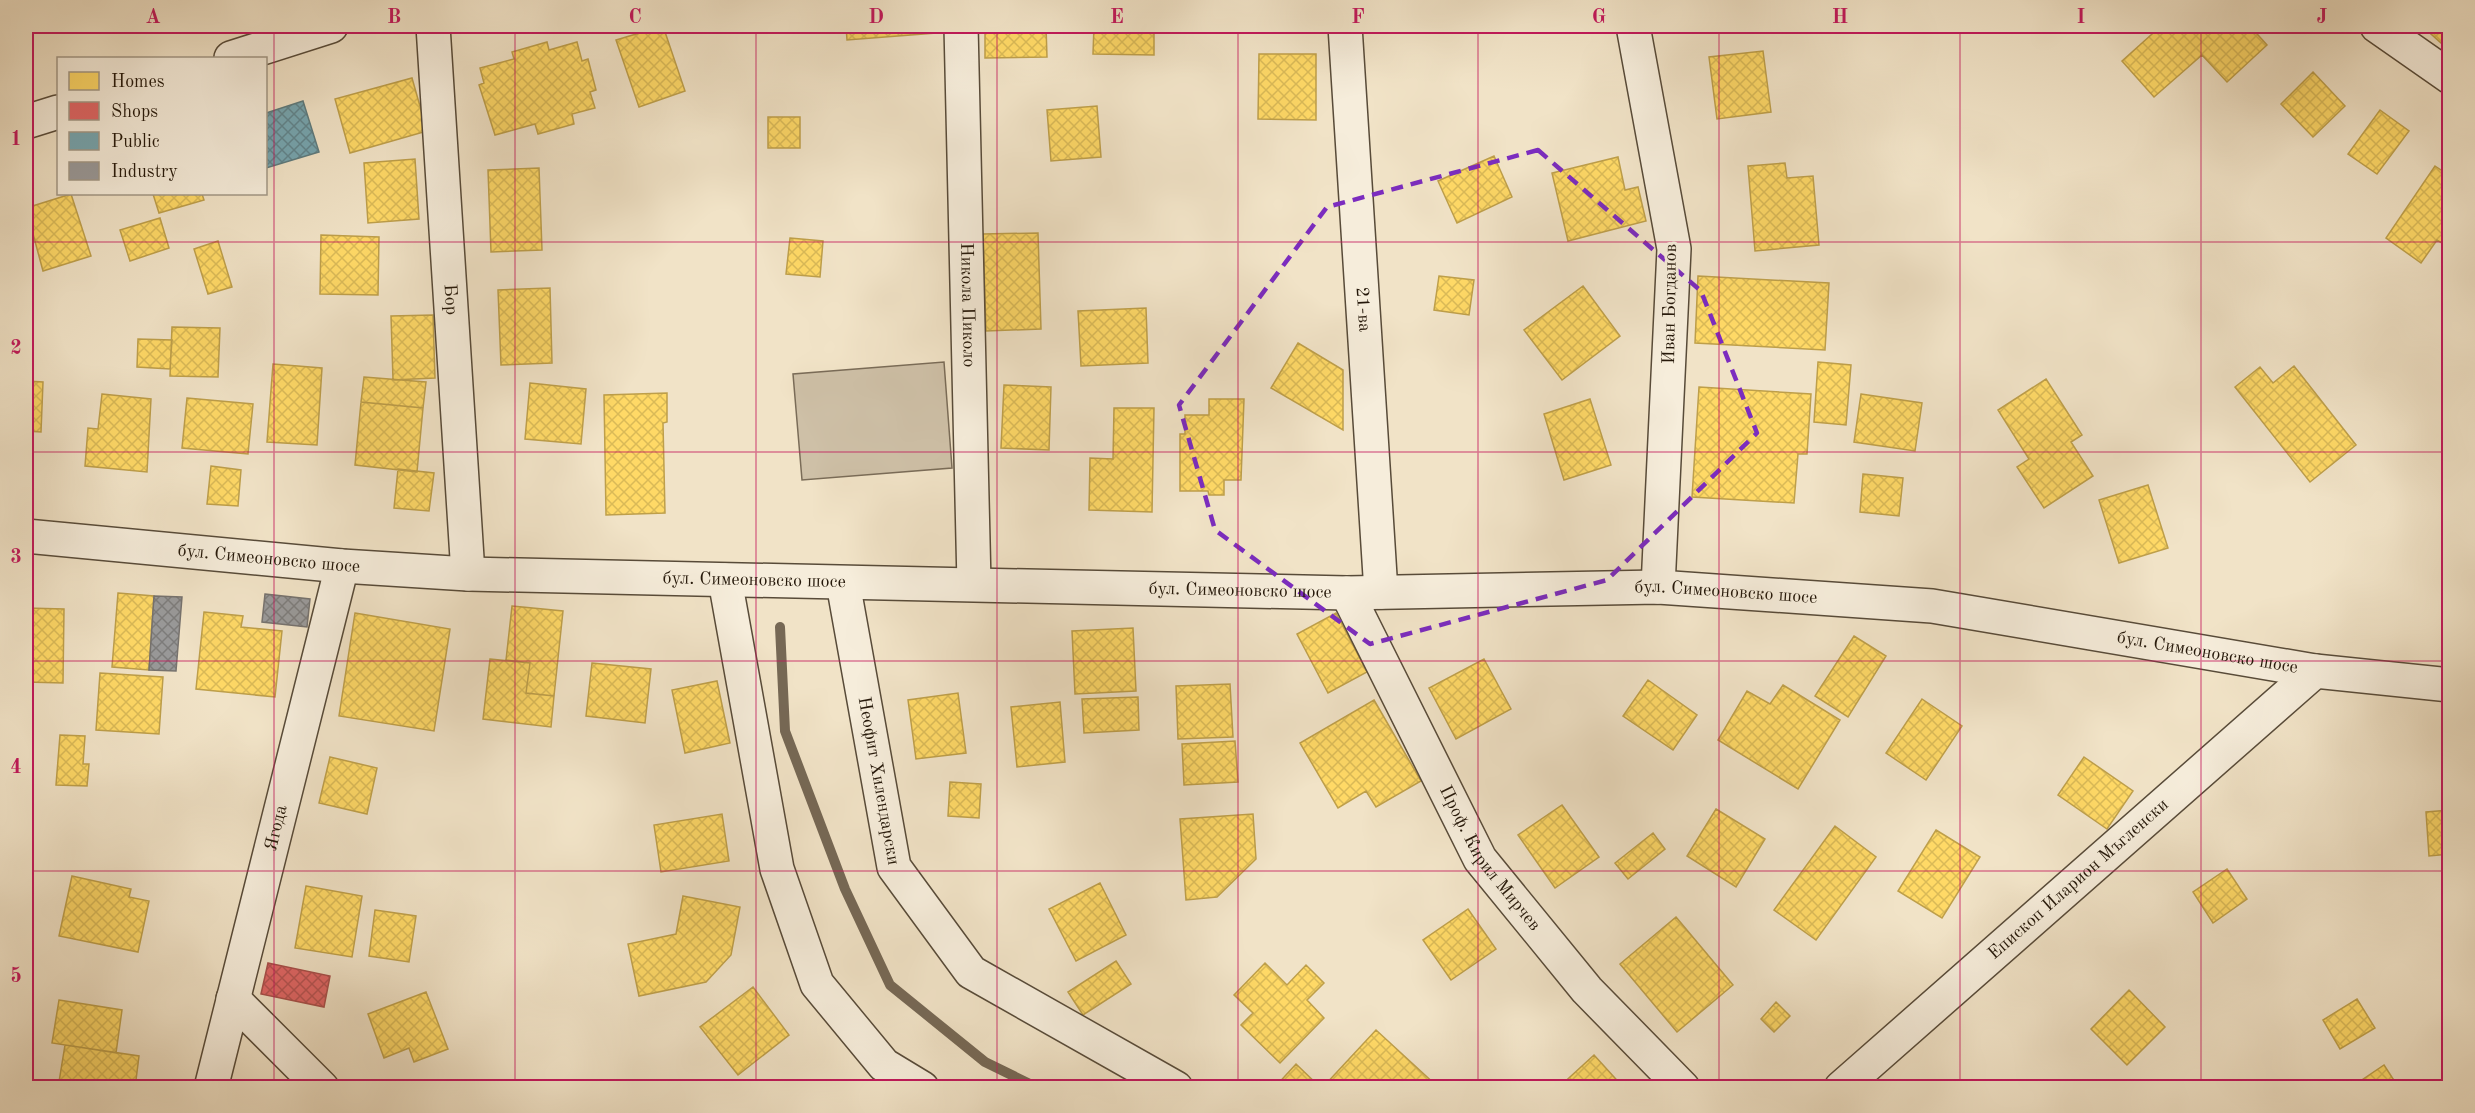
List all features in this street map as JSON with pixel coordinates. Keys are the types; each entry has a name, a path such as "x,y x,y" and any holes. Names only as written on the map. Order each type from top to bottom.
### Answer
{"street":[{"path":"234,57 331,26"},
{"name":"Бор","path":"433,26 468,574"},
{"name":"Никола Пиколо","path":"962,26 974,584"},
{"name":"21-ва","path":"1345,26 1381,592"},
{"name":"Иван Богданов","path":"1633,26 1674,249 1658,587"},
{"path":"2377,26 2450,77"},
{"path":"26,122 57,112"},
{"name":"бул. Симеоновско шосе","path":"26,536 342,566 468,574 1347,593 1658,587 1932,606 2315,671 2450,685"},
{"name":"Ягода","path":"216,1084 233,999 342,566"},
{"path":"725,580 777,869 817,984 884,1065 921,1088"},
{"name":"Неофит Хилендарски","path":"843,583 894,867 971,972 1176,1088"},
{"name":"Проф. Кирил Мирчев","path":"1347,593 1480,859 1587,990 1683,1088"},
{"name":"Епископ Иларион Мъгленски","path":"1841,1088 2315,671"},
{"path":"233,999 322,1088"}],"highlighted area":[{"path":"1538,150 1701,291 1757,433 1607,580 1370,644 1215,530 1179,405 1327,207"}],"shaded area":[{"path":"944,362 952,468 802,480 793,374"}],"building: Homes":[{"path":"663,26 685,91 639,107 616,40"},
{"path":"846,26 936,26 936,33 847,40"},
{"path":"985,26 1046,26 1047,57 985,58"},
{"path":"1094,26 1154,26 1154,55 1093,54"},
{"path":"1528,26 1564,26 1564,30 1529,33"},
{"path":"2161,26 2250,26 2267,45 2227,82 2202,55 2154,97 2122,61"},
{"path":"2422,26 2450,26 2450,51"},
{"path":"547,42 549,50 577,42 582,61 588,59 596,90 590,92 595,108 572,114 574,124 538,134 535,124 495,135 479,85 484,83 480,68 514,59 512,52"},
{"path":"1763,51 1771,112 1717,119 1709,57"},
{"path":"1259,54 1316,54 1316,120 1258,119"},
{"path":"2313,72 2345,106 2313,137 2281,104"},
{"path":"412,78 427,131 350,153 335,99"},
{"path":"1097,106 1101,157 1051,161 1047,110"},
{"path":"2380,110 2409,131 2377,174 2348,154"},
{"path":"768,117 800,117 800,148 768,148"},
{"path":"1494,156 1512,197 1457,223 1438,181"},
{"path":"1618,157 1625,190 1638,187 1646,221 1568,241 1552,173"},
{"path":"415,159 419,219 368,223 364,163"},
{"path":"1785,163 1787,178 1813,176 1819,245 1755,251 1748,166"},
{"path":"2435,166 2450,176 2450,248 2437,240 2421,263 2386,238"},
{"path":"539,168 542,250 491,252 488,170"},
{"path":"71,195 91,256 43,271 26,208"},
{"path":"153,195 202,195 204,200 159,213"},
{"path":"160,218 169,248 130,261 120,230"},
{"path":"1038,233 1041,329 986,331 983,234"},
{"path":"321,235 379,237 378,295 320,294"},
{"path":"790,238 823,241 820,277 786,274"},
{"path":"218,241 232,287 208,294 194,249"},
{"path":"1439,276 1474,280 1469,315 1434,310"},
{"path":"1698,276 1829,283 1825,350 1695,343"},
{"path":"1583,286 1620,336 1562,380 1524,330"},
{"path":"550,288 552,363 501,365 498,290"},
{"path":"1146,308 1148,363 1081,366 1078,311"},
{"path":"433,315 435,378 393,380 391,316"},
{"path":"172,327 220,328 218,377 170,376"},
{"path":"138,339 172,340 170,369 137,367"},
{"path":"1298,343 1343,370 1343,430 1271,388"},
{"path":"1818,362 1851,365 1846,425 1814,422"},
{"path":"273,364 322,368 317,445 267,442"},
{"path":"2294,366 2356,445 2310,482 2235,387 2260,367 2273,383"},
{"path":"364,377 426,382 423,408 361,402"},
{"path":"2046,379 2082,435 2071,442 2093,476 2044,508 2017,467 2029,459 1998,410"},
{"path":"26,381 43,382 41,432 26,431"},
{"path":"530,383 586,389 581,444 525,439"},
{"path":"1004,385 1051,387 1049,450 1001,448"},
{"path":"1699,387 1811,394 1807,454 1798,454 1794,503 1692,497"},
{"path":"667,393 667,422 663,423 665,513 606,515 604,395"},
{"path":"102,394 151,399 147,472 85,466 88,428 98,429"},
{"path":"1861,394 1922,403 1915,451 1854,442"},
{"path":"187,398 253,404 248,454 182,448"},
{"path":"1209,399 1244,399 1241,480 1224,480 1224,495 1209,495 1208,491 1180,491 1180,434 1185,434 1185,415 1209,415"},
{"path":"1590,399 1611,465 1564,480 1544,414"},
{"path":"361,402 423,408 417,472 355,465"},
{"path":"1114,408 1154,408 1152,512 1089,510 1090,458 1113,459"},
{"path":"211,466 241,470 238,506 207,504"},
{"path":"398,469 434,473 429,511 394,508"},
{"path":"1863,474 1903,478 1899,516 1860,512"},
{"path":"2148,485 2168,548 2119,563 2099,500"},
{"path":"118,593 154,596 149,670 112,667"},
{"path":"512,606 563,611 554,696 526,693 530,663 506,660"},
{"path":"26,608 64,609 63,683 26,682"},
{"path":"204,612 243,616 241,627 282,631 275,697 196,689"},
{"path":"355,613 450,629 434,731 339,716"},
{"path":"1336,613 1367,672 1328,693 1297,634"},
{"path":"1133,628 1136,691 1075,694 1072,631"},
{"path":"1854,636 1886,656 1848,717 1815,696"},
{"path":"490,659 530,663 526,693 554,696 551,727 483,719"},
{"path":"1484,659 1511,709 1456,739 1429,688"},
{"path":"592,663 651,669 645,723 586,716"},
{"path":"100,673 163,677 159,734 96,730"},
{"path":"1648,680 1697,715 1673,750 1623,716"},
{"path":"717,681 730,743 685,753 672,690"},
{"path":"1230,684 1233,737 1178,739 1176,686"},
{"path":"1783,685 1840,720 1798,789 1718,740 1747,691 1770,704"},
{"path":"958,693 966,753 916,759 908,700"},
{"path":"1138,697 1139,730 1084,733 1082,699"},
{"path":"1922,699 1962,726 1926,780 1886,753"},
{"path":"1374,700 1421,781 1376,807 1366,791 1338,808 1300,743"},
{"path":"1060,702 1065,762 1017,767 1011,707"},
{"path":"60,735 85,736 83,764 89,764 87,786 56,785"},
{"path":"1235,741 1238,782 1184,785 1182,744"},
{"path":"330,757 377,768 367,814 319,803"},
{"path":"2084,757 2133,791 2107,829 2058,795"},
{"path":"950,782 981,784 979,818 948,816"},
{"path":"1562,805 1599,857 1555,888 1518,835"},
{"path":"1716,809 1765,839 1736,887 1687,856"},
{"path":"2450,810 2450,854 2429,856 2426,812"},
{"path":"722,814 729,861 661,872 654,825"},
{"path":"1253,814 1256,859 1217,897 1186,900 1180,819"},
{"path":"1835,826 1876,857 1816,940 1774,910"},
{"path":"1936,830 1980,857 1942,918 1898,891"},
{"path":"1653,833 1665,849 1628,879 1615,863"},
{"path":"2227,869 2247,899 2213,923 2193,892"},
{"path":"72,876 131,889 129,897 149,901 138,952 59,936"},
{"path":"1100,883 1126,935 1076,961 1049,909"},
{"path":"306,886 362,896 352,957 295,948"},
{"path":"683,896 740,907 731,955 706,982 639,996 628,944 676,934"},
{"path":"1468,909 1496,949 1451,980 1423,940"},
{"path":"375,910 416,916 409,962 369,956"},
{"path":"1676,917 1733,985 1677,1032 1620,964"},
{"path":"1116,961 1131,984 1083,1015 1068,992"},
{"path":"1265,963 1287,985 1306,965 1324,983 1307,1000 1324,1018 1280,1063 1241,1025 1253,1013 1234,995"},
{"path":"753,987 789,1035 738,1075 700,1027"},
{"path":"2129,990 2165,1027 2127,1065 2091,1029"},
{"path":"426,992 448,1049 414,1062 409,1048 384,1058 368,1014"},
{"path":"2357,999 2375,1028 2340,1049 2323,1020"},
{"path":"59,1000 122,1010 116,1053 52,1043"},
{"path":"1776,1002 1790,1016 1774,1032 1761,1019"},
{"path":"1376,1030 1438,1087 1323,1087"},
{"path":"65,1045 139,1056 135,1088 58,1088"},
{"path":"1594,1055 1624,1088 1558,1088"},
{"path":"1296,1064 1321,1088 1274,1088"},
{"path":"2384,1065 2399,1088 2350,1088"}],"building: Shops":[{"path":"268,963 330,976 324,1007 261,994"}],"building: Public":[{"path":"303,101 319,152 267,168 267,113"}],"building: Industry":[{"path":"265,594 310,599 307,627 262,622"},
{"path":"154,596 182,597 176,671 149,670"}],"waterway":[{"path":"780,627 785,731 845,889 890,985 985,1062 1038,1088"}]}
